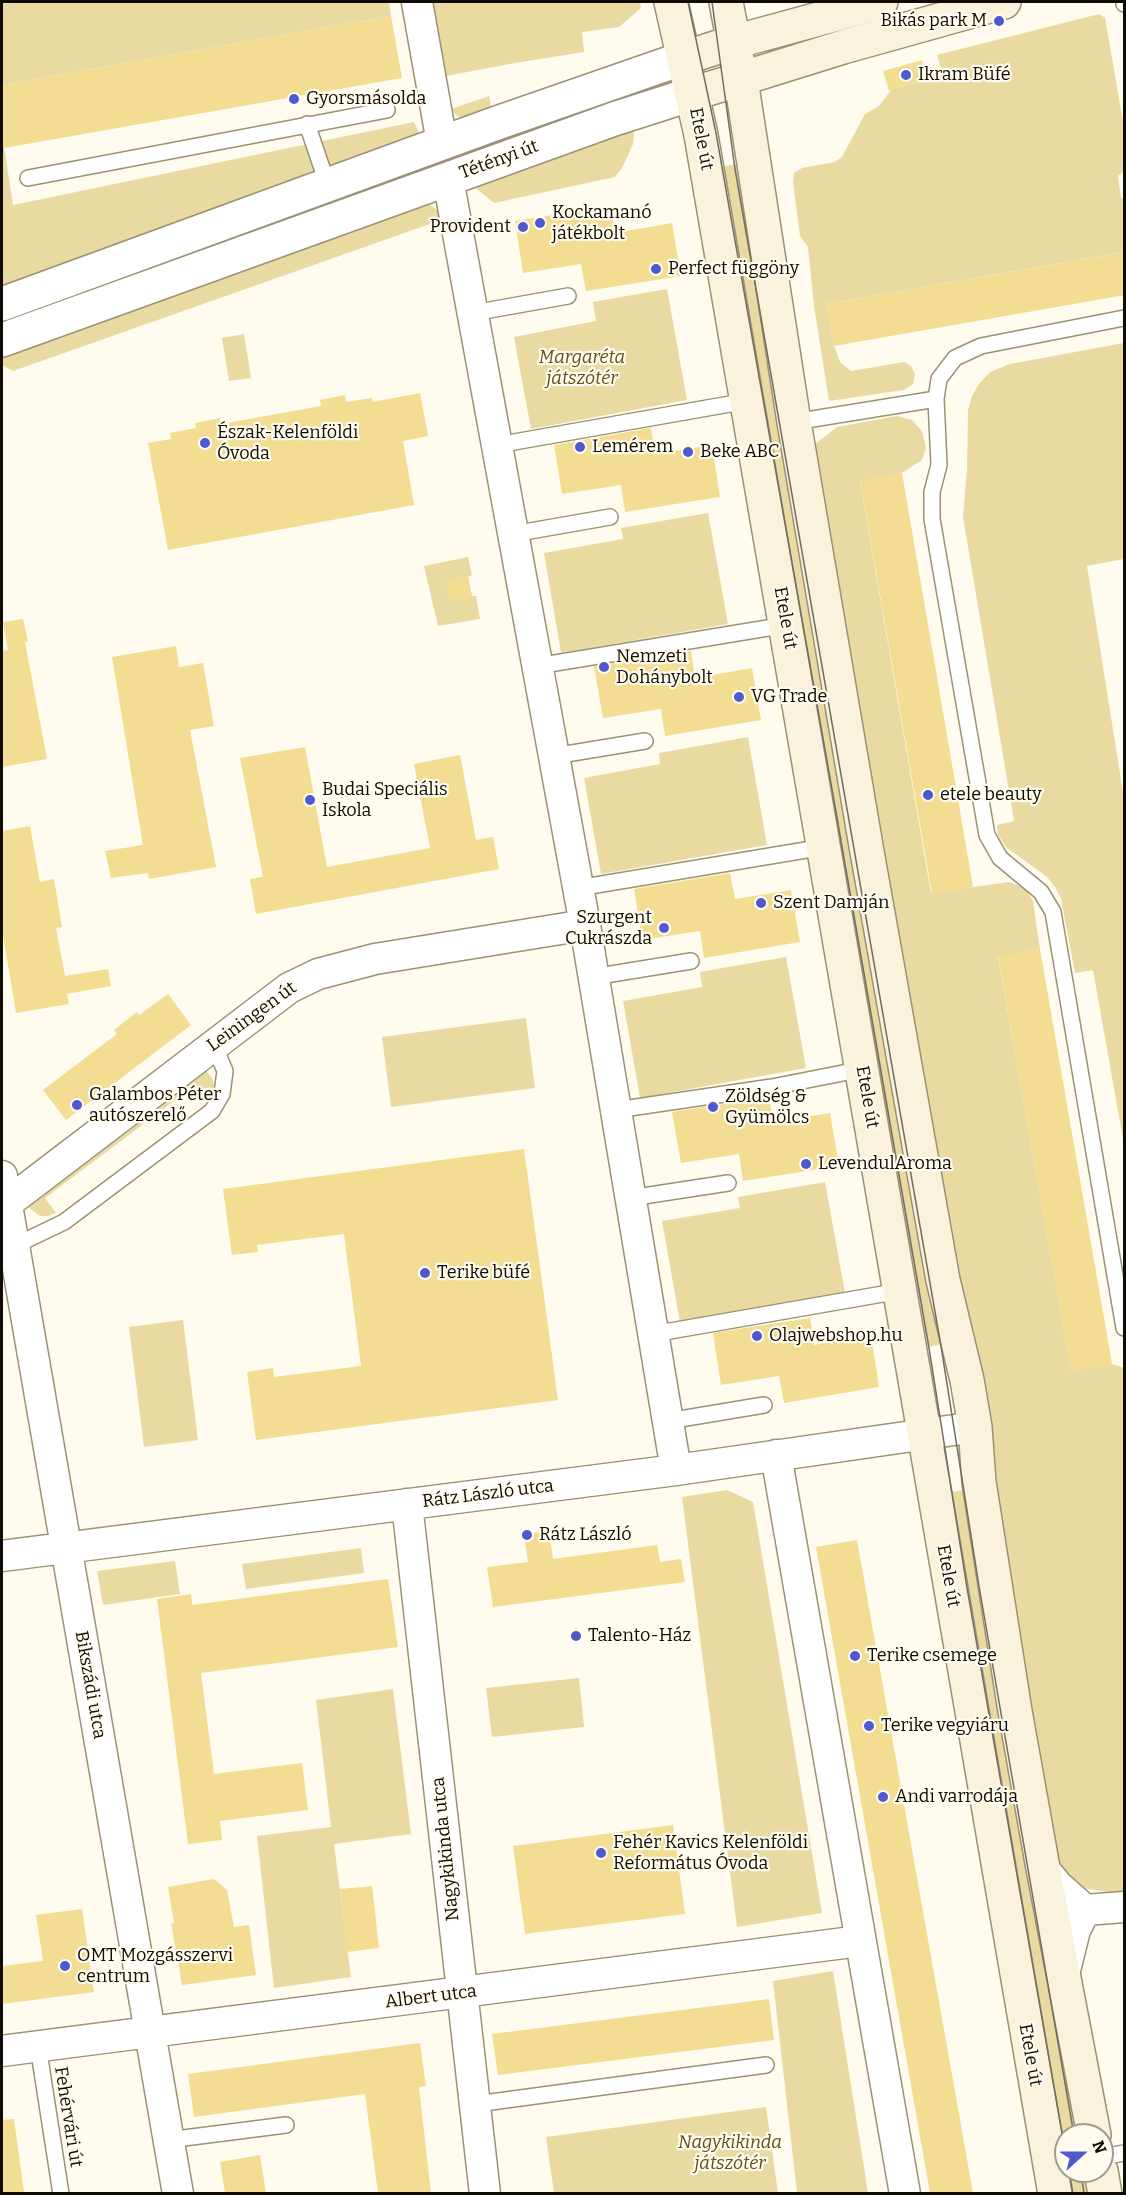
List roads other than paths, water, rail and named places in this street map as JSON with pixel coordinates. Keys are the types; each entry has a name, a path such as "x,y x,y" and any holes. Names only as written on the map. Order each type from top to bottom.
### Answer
{"main road":[{"name":"Etele út","path":"671,2 701,135 1055,2193"},
{"path":"726,2 741,80 794,422 943,1280 960,1348 975,1426 981,1494 1043,1868 1092,2123"},
{"name":"Tétényi út","path":"684,58 881,2"},
{"name":"Tétényi út","path":"692,94 843,47 1004,2"}],"street":[{"path":"417,2 442,143"},
{"name":"Tétényi út","path":"2,304 627,76 684,58"},
{"name":"Tétényi út","path":"2,340 448,178 692,94"},
{"path":"448,178 585,926 676,1470"},
{"name":"Leiningen út","path":"3,1195 290,988 318,974 375,959 585,926"},
{"name":"Bikszádi utca","path":"3,1195 14,1246 148,2032 178,2193"},
{"name":"Rátz László utca","path":"2,1556 676,1470 975,1426"},
{"path":"777,1455 905,2193"},
{"name":"Nagykikinda utca","path":"407,1504 485,2193"},
{"path":"1043,1868 1058,1886 1085,1910 1125,1907"},
{"path":"1064,1974 1075,1930 1085,1910"},
{"name":"Albert utca","path":"2,2050 860,1941"}],"lane":[{"path":"28,178 387,110"},
{"path":"307,124 327,186"},
{"path":"473,313 568,296"},
{"path":"1125,318 981,346 955,358 939,379 936,399 939,465 932,492 932,519 987,835 1000,858 1041,892 1053,912 1125,1328"},
{"path":"794,422 936,399"},
{"path":"497,445 747,401"},
{"path":"513,534 610,517"},
{"path":"537,666 786,625"},
{"path":"554,756 645,741"},
{"path":"578,888 824,847"},
{"path":"593,977 691,962"},
{"path":"14,1246 64,1222 212,1112 222,1094 225,1071 214,1045"},
{"path":"615,1110 772,1087 863,1069"},
{"path":"630,1198 728,1183"},
{"path":"653,1334 900,1291"},
{"path":"668,1420 764,1405"},
{"name":"Fehérvári út","path":"38,2046 61,2193"},
{"path":"476,2104 766,2065"},
{"path":"168,2140 286,2125"}],"tram line":[{"path":"688,2 716,133 836,812 1060,2123"},
{"path":"712,2 735,169 941,1346 979,1586 1072,2123"},
{"path":"1071,2183 1073,2194"},
{"path":"1083,2183 1084,2194"}],"place":[{"name":"Bikás park M","path":"999,21"},
{"name":"Ikram Büfé","path":"906,75"},
{"name":"Gyorsmásolda","path":"294,99"},
{"name":"Kockamanó játékbolt","path":"540,223"},
{"name":"Provident","path":"523,227"},
{"name":"Perfect függöny","path":"656,269"},
{"name":"Észak-Kelenföldi Óvoda","path":"205,443"},
{"name":"Lemérem","path":"580,447"},
{"name":"Beke ABC","path":"688,452"},
{"name":"Nemzeti Dohánybolt","path":"604,667"},
{"name":"VG Trade","path":"739,697"},
{"name":"etele beauty","path":"928,795"},
{"name":"Budai Speciális Iskola","path":"310,800"},
{"name":"Szent Damján","path":"761,903"},
{"name":"Szurgent Cukrászda","path":"664,928"},
{"name":"Galambos Péter autószerelő","path":"77,1105"},
{"name":"Zöldség & Gyümölcs","path":"713,1107"},
{"name":"LevendulAroma","path":"806,1164"},
{"name":"Terike büfé","path":"425,1273"},
{"name":"Olajwebshop.hu","path":"757,1336"},
{"name":"Rátz László","path":"527,1535"},
{"name":"Talento-Ház","path":"576,1636"},
{"name":"Terike csemege","path":"855,1656"},
{"name":"Terike vegyiáru","path":"869,1726"},
{"name":"Andi varrodája","path":"883,1797"},
{"name":"Fehér Kavics Kelenföldi Református Óvoda","path":"601,1853"},
{"name":"OMT Mozgásszervi centrum","path":"65,1966"}],"park label":[{"name":"Margaréta játszótér","path":"582,368"},
{"name":"Nagykikinda játszótér","path":"730,2153"}]}
